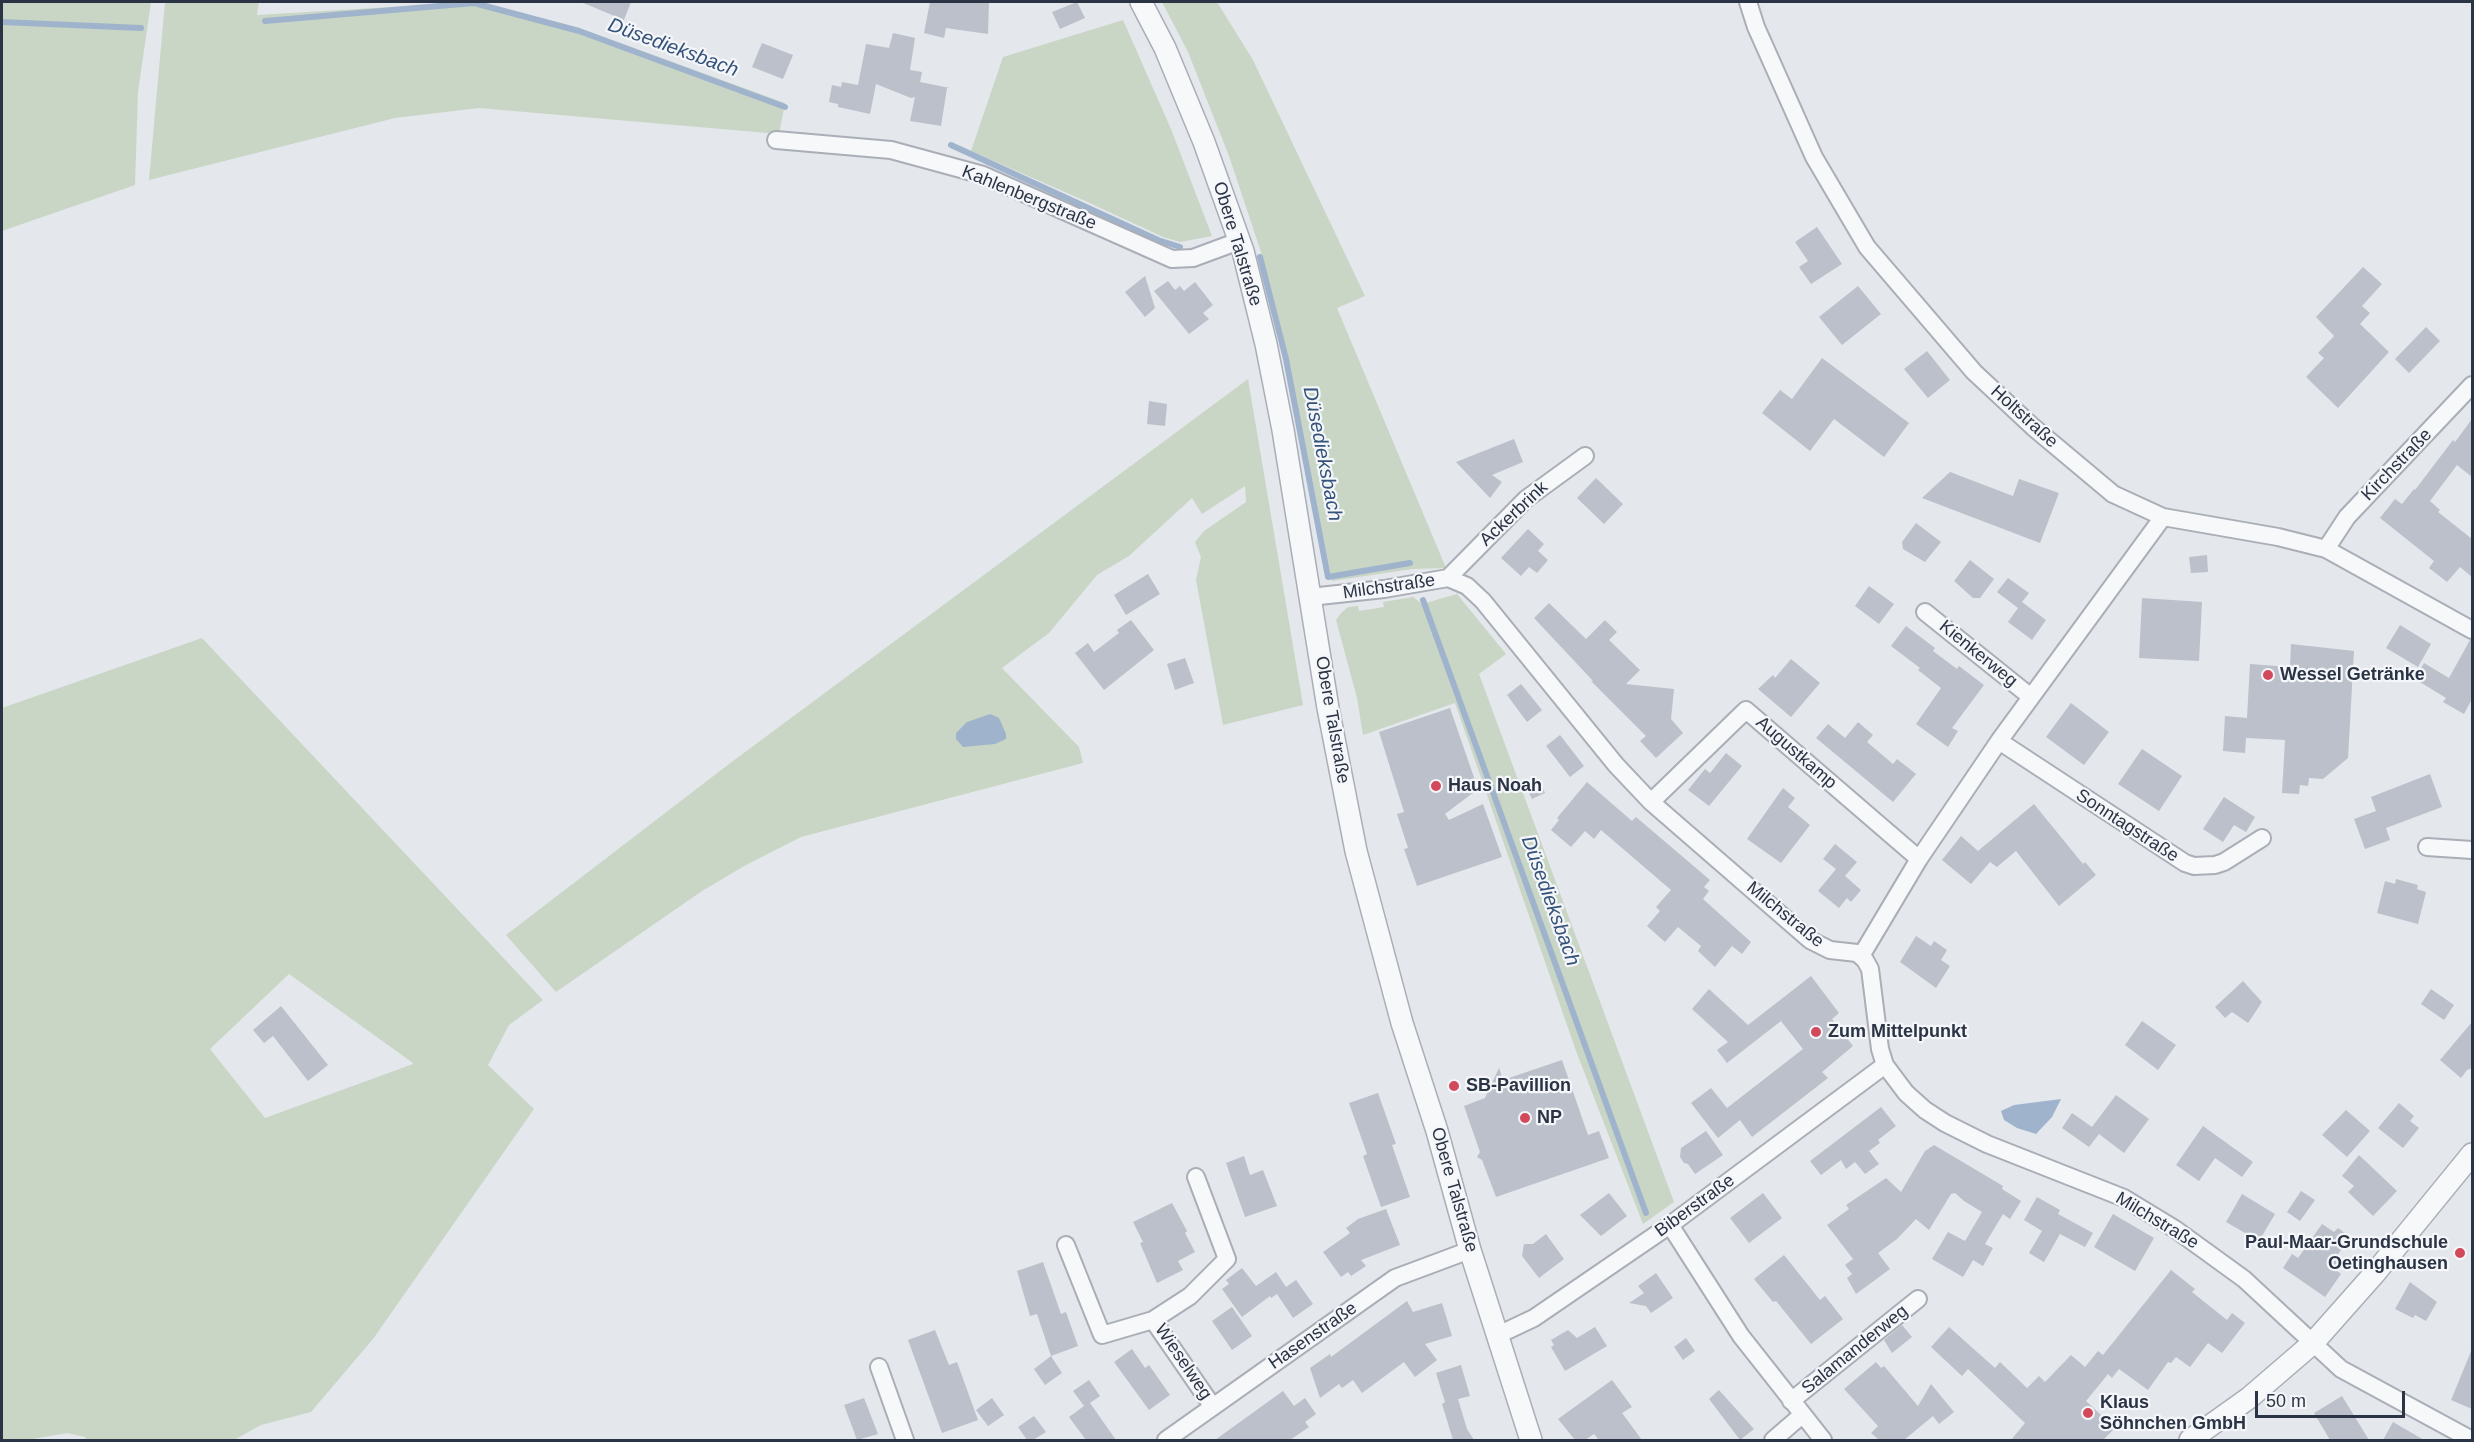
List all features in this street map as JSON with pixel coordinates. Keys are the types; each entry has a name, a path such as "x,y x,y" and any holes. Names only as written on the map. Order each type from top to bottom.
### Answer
{"street":[{"name":"Obere Talstraße","path":"1141,2 1165,48 1204,142 1239,241 1266,344 1279,408 1328,708 1356,851 1402,1023 1437,1131 1470,1250 1531,1440"},
{"name":"Holtstraße","path":"1748,2 1756,27 1814,157 1867,247 1974,372 2033,427 2114,494 2163,517 2278,537 2326,549 2472,630"},
{"name":"Kahlenbergstraße","path":"776,140 891,150 983,175 1172,259 1193,258 1239,241"},
{"name":"Kirchstraße","path":"2326,549 2347,518 2472,385"},
{"name":"Ackerbrink","path":"1448,578 1526,499 1585,456"},
{"path":"1861,956 1919,859 1999,741 2163,517"},
{"name":"Milchstraße","path":"1310,597 1384,589 1448,578 1467,586 1483,601 1616,765 1651,802 1810,940 1830,950 1850,951 1861,956 1870,969 1880,1049 1885,1065 1906,1093 1925,1110 1987,1144 2124,1198 2175,1229 2244,1279 2342,1370 2472,1440"},
{"name":"Kienkerweg","path":"1925,612 2031,697"},
{"name":"Augustkamp","path":"1651,802 1746,710 1919,859"},
{"name":"Sonntagstraße","path":"1999,741 2185,863 2194,866 2215,866 2262,838"},
{"path":"2427,847 2472,850"},
{"name":"Biberstraße","path":"1498,1335 1534,1318 1670,1225 1885,1065"},
{"path":"2190,1440 2249,1398 2313,1343 2472,1154"},
{"name":"Wieselweg","path":"1196,1177 1227,1259 1190,1296 1153,1320 1213,1407"},
{"path":"1670,1225 1741,1336 1823,1440"},
{"path":"1066,1245 1102,1335 1153,1320"},
{"name":"Hasenstraße","path":"1166,1440 1395,1278 1470,1250"},
{"name":"Salamanderweg","path":"1791,1401 1918,1299"},
{"path":"879,1366 905,1440"},
{"path":"1773,1440 1802,1415"}],"green space":[{"path":"2,2 151,2 138,92 135,185 2,231"},
{"path":"165,2 259,2 257,15 474,2 582,29 785,103 779,134 479,108 395,118 149,180"},
{"path":"1162,2 1217,2 1253,60 1365,296 1337,308 1446,568 1412,569 1332,581 1288,358 1261,252 1229,156 1188,52"},
{"path":"1123,20 1171,129 1212,236 1180,242 1163,237 971,151 1003,57"},
{"path":"1248,379 1303,705 1223,725 1196,580 1201,557 1195,542 1204,531 1246,502 1245,486 1202,514 1192,498 1129,556 1097,575 1049,633 1002,668 1079,747 1083,763 801,837 702,891 556,992 506,935 729,764"},
{"path":"1457,594 1506,654 1479,674 1674,1202 1643,1224 1576,1051 1455,703 1363,735 1357,698 1336,620 1348,607 1358,606 1359,611 1384,607 1383,602 1413,597 1422,604"},
{"path":"202,638 543,1000 509,1025 488,1065 534,1109 373,1339 311,1412 261,1425 234,1440 87,1440 85,1437 67,1433 27,1440 2,1440 2,708","holes":["289,974 413,1063 265,1118 210,1049"]}],"water":[{"path":"990,714 999,718 1006,739 995,744 963,747 956,739 956,733 967,722"},
{"path":"2061,1099 2052,1117 2036,1134 2017,1128 2004,1120 2001,1111 2014,1105"}],"building":[{"path":"581,2 631,2 624,20"},
{"path":"930,2 989,2 988,34 946,28 944,38 924,33"},
{"path":"1077,2 1085,18 1060,29 1052,12"},
{"path":"893,33 915,38 910,70 922,72 920,82 950,88 947,88 941,126 910,121 915,97 911,98 876,84 870,114 838,107 838,104 829,102 832,85 841,87 842,82 858,85 866,44 889,48"},
{"path":"762,43 793,55 783,79 752,67"},
{"path":"1817,227 1842,264 1811,284 1799,267 1808,261 1795,242"},
{"path":"2363,267 2382,284 2362,306 2370,313 2360,324 2389,352 2338,408 2306,377 2324,358 2318,353 2334,336 2316,317"},
{"path":"1145,276 1155,308 1145,317 1125,292"},
{"path":"1168,281 1175,290 1180,286 1184,291 1195,282 1213,305 1203,313 1209,319 1189,334 1154,291"},
{"path":"1858,286 1881,314 1842,345 1819,317"},
{"path":"2426,327 2440,341 2409,373 2395,359"},
{"path":"1927,351 1950,380 1928,398 1904,369"},
{"path":"1822,358 1909,423 1884,457 1834,419 1810,451 1762,413 1780,390 1792,399"},
{"path":"1149,401 1167,404 1165,426 1147,424"},
{"path":"2472,419 2472,477 2457,465 2430,501 2440,510 2438,512 2472,539 2472,577 2460,567 2447,582 2429,568 2434,561 2380,518 2395,499 2402,504"},
{"path":"1514,439 1523,462 1492,475 1502,482 1490,498 1456,462"},
{"path":"1950,472 2013,496 2019,479 2059,493 2040,543 1922,498"},
{"path":"1596,478 1623,504 1604,524 1577,498"},
{"path":"1916,523 1941,542 1925,562 1903,549 1902,542"},
{"path":"1528,529 1544,544 1538,551 1548,560 1537,573 1529,567 1521,576 1501,558"},
{"path":"2207,555 2208,572 2191,573 2189,557"},
{"path":"1970,560 1994,579 1980,598 1973,598 1954,581"},
{"path":"1148,574 1160,594 1126,615 1114,595"},
{"path":"2008,578 2029,593 2022,602 2046,620 2032,640 2008,622 2018,608 1997,592"},
{"path":"1869,586 1894,604 1879,624 1855,606"},
{"path":"2142,598 2202,602 2199,661 2139,658"},
{"path":"1549,603 1586,639 1605,620 1617,632 1609,640 1640,670 1626,684 1674,689 1671,719 1683,733 1656,758 1640,741 1646,736 1591,681 1593,681 1534,618"},
{"path":"1131,620 1154,650 1104,690 1075,653 1088,643 1094,652 1119,633 1117,630"},
{"path":"2400,625 2431,644 2418,667 2386,648"},
{"path":"1906,626 1935,648 1933,651 1957,669 1959,666 1984,685 1952,728 1958,731 1948,747 1916,724 1941,688 1918,670 1920,668 1891,646"},
{"path":"2472,640 2472,699 2464,714 2443,702 2446,698 2415,679 2424,663 2449,678"},
{"path":"2291,644 2354,651 2348,758 2323,779 2309,778 2308,786 2300,785 2299,794 2282,793 2285,740 2246,738 2245,753 2223,751 2225,716 2247,718 2250,664 2290,667"},
{"path":"1185,658 1194,683 1175,690 1167,664"},
{"path":"1791,659 1820,683 1791,717 1758,689 1773,675 1775,678"},
{"path":"1521,684 1542,710 1527,722 1507,695"},
{"path":"2071,703 2109,732 2084,765 2046,737"},
{"name":"Haus Noah","path":"1450,708 1478,789 1445,814 1449,820 1483,804 1502,857 1417,886 1404,849 1408,848 1397,814 1404,812 1379,732"},
{"path":"1858,722 1873,735 1867,742 1893,764 1897,759 1916,774 1893,802 1816,738 1828,724 1845,738"},
{"path":"1560,735 1584,766 1570,777 1546,746"},
{"path":"2142,749 2182,776 2159,811 2118,784"},
{"path":"1726,753 1742,766 1709,806 1688,790 1705,769 1710,773"},
{"path":"2430,774 2442,807 2386,828 2390,840 2365,849 2354,819 2376,811 2371,797"},
{"path":"1539,779 1545,793 1532,799 1525,785"},
{"path":"1587,782 1632,821 1636,817 1710,880 1704,887 1709,891 1703,899 1751,942 1742,954 1732,946 1715,967 1698,951 1701,946 1678,927 1665,942 1647,926 1660,911 1656,907 1671,890 1601,830 1594,839 1585,831 1571,847 1551,830 1559,820 1557,818"},
{"path":"1783,788 1795,798 1788,807 1810,825 1781,863 1747,839"},
{"path":"2224,797 2255,817 2246,832 2234,825 2223,842 2203,829"},
{"path":"2034,804 2083,864 2085,862 2096,875 2059,906 2016,851 1997,867 1990,862 1971,884 1942,860 1961,836 1978,851"},
{"path":"1835,844 1857,862 1845,876 1861,890 1851,902 1847,898 1839,908 1818,891 1836,869 1823,859"},
{"path":"2396,879 2418,885 2417,889 2426,892 2418,924 2377,913 2385,881 2395,884"},
{"path":"1916,936 1931,946 1934,941 1947,950 1941,960 1950,966 1936,988 1900,962"},
{"path":"1811,976 1839,1013 1832,1019 1853,1046 1822,1072 1828,1078 1752,1137 1740,1120 1718,1138 1691,1103 1711,1088 1727,1108 1803,1049 1781,1021 1727,1063 1717,1050 1728,1042 1692,1009 1709,989 1748,1025"},
{"path":"2243,981 2262,1002 2248,1023 2232,1012 2225,1018 2215,1007"},
{"path":"2431,989 2454,1005 2444,1020 2421,1004"},
{"path":"281,1006 328,1065 308,1081 273,1036 264,1043 253,1030"},
{"path":"2142,1021 2176,1045 2158,1070 2125,1045"},
{"path":"2472,1022 2472,1068 2467,1070 2461,1078 2440,1060"},
{"name":"NP","path":"1562,1060 1588,1135 1599,1131 1609,1158 1496,1197 1482,1160 1477,1157 1480,1152 1464,1106 1485,1098 1499,1068 1503,1080"},
{"path":"1378,1093 1396,1144 1392,1145 1410,1197 1381,1207 1363,1156 1367,1154 1349,1103"},
{"path":"2116,1095 2149,1119 2124,1153 2099,1134 2089,1147 2062,1128 2072,1113 2092,1127"},
{"path":"2399,1103 2414,1116 2410,1121 2419,1128 2403,1148 2378,1128"},
{"path":"1881,1107 1896,1126 1878,1140 1880,1143 1869,1151 1879,1164 1865,1174 1855,1162 1846,1169 1841,1160 1821,1175 1810,1161"},
{"path":"2346,1110 2370,1131 2347,1157 2322,1135"},
{"path":"2203,1126 2253,1162 2242,1177 2215,1158 2199,1181 2176,1165"},
{"path":"1706,1131 1723,1155 1695,1174 1680,1157 1681,1148"},
{"path":"1934,1145 2003,1186 2002,1189 2021,1201 2010,1219 2003,1214 1985,1244 1993,1248 1983,1266 1973,1260 1963,1277 1932,1259 1948,1232 1965,1241 1982,1212 1955,1193 1951,1194 1929,1230 1916,1219 1897,1239 1878,1253 1890,1269 1856,1294 1847,1278 1852,1274 1845,1265 1853,1259 1827,1225 1849,1209 1846,1205 1886,1178 1901,1192 1925,1151"},
{"path":"2359,1155 2397,1191 2373,1216 2348,1192 2354,1186 2342,1176"},
{"path":"1244,1156 1250,1175 1263,1170 1277,1206 1245,1217 1226,1163"},
{"path":"2301,1191 2315,1200 2300,1221 2287,1212"},
{"path":"1609,1193 1627,1216 1601,1236 1580,1215"},
{"path":"1763,1193 1782,1218 1749,1243 1730,1218"},
{"path":"2242,1194 2275,1214 2259,1241 2226,1222"},
{"path":"2037,1197 2060,1210 2058,1214 2093,1233 2085,1247 2060,1234 2044,1262 2029,1253 2042,1231 2024,1220"},
{"path":"1172,1203 1195,1252 1178,1261 1183,1270 1157,1283 1140,1243 1143,1242 1133,1222"},
{"path":"1386,1209 1400,1245 1361,1260 1366,1266 1351,1276 1348,1272 1341,1277 1323,1252 1350,1233 1346,1228 1358,1219"},
{"path":"2113,1214 2154,1238 2135,1271 2094,1247"},
{"path":"2322,1224 2334,1232 2338,1228 2350,1237 2334,1260 2341,1264 2337,1271 2341,1274 2325,1297 2283,1268 2292,1254 2298,1258"},
{"path":"1546,1234 1564,1259 1539,1278 1522,1256 1524,1244 1533,1244"},
{"path":"1784,1255 1820,1300 1825,1296 1843,1319 1811,1344 1776,1301 1773,1302 1754,1279"},
{"path":"1043,1262 1061,1314 1066,1312 1078,1346 1051,1356 1037,1314 1030,1316 1017,1271"},
{"path":"1242,1268 1256,1286 1276,1272 1286,1287 1296,1280 1313,1304 1293,1318 1277,1294 1271,1298 1270,1296 1242,1317 1222,1289 1229,1284 1226,1280"},
{"path":"2171,1270 2195,1289 2192,1292 2227,1320 2232,1313 2245,1323 2222,1353 2208,1343 2190,1367 2176,1357 2171,1363 2168,1362 2148,1390 2119,1369 2112,1378 2108,1374 2086,1401 2115,1428 2103,1440 2011,1440 2025,1423 1968,1369 1962,1376 1931,1347 1949,1327 1995,1368 2000,1362 2027,1388 2039,1376 2045,1382 2071,1355 2085,1367 2098,1351 2103,1355"},
{"path":"1656,1273 1673,1298 1651,1313 1646,1306 1629,1303 1644,1293 1638,1286"},
{"path":"2410,1282 2437,1302 2426,1321 2415,1315 2413,1318 2395,1309"},
{"path":"1407,1301 1413,1312 1442,1303 1452,1336 1425,1344 1437,1360 1415,1377 1404,1362 1362,1393 1353,1380 1342,1388 1339,1384 1320,1398 1310,1368 1330,1354 1331,1357"},
{"path":"1232,1307 1252,1336 1232,1350 1212,1321"},
{"path":"1902,1325 1912,1337 1892,1353 1884,1340"},
{"path":"1595,1327 1607,1346 1565,1371 1551,1347 1554,1345 1551,1340 1568,1330 1577,1338"},
{"path":"935,1330 949,1365 957,1362 978,1420 942,1433 908,1340"},
{"path":"1686,1338 1695,1351 1683,1360 1674,1347"},
{"path":"1132,1349 1145,1368 1149,1365 1170,1395 1149,1410 1114,1362"},
{"path":"2472,1349 2472,1409 2451,1400"},
{"path":"1051,1356 1062,1373 1045,1385 1034,1369"},
{"path":"1876,1362 1881,1368 1884,1366 1918,1406 1931,1384 1954,1412 1939,1424 1933,1416 1904,1440 1879,1440 1871,1433 1878,1426 1844,1389"},
{"path":"1461,1365 1470,1396 1458,1399 1467,1429 1474,1440 1453,1440 1442,1404 1445,1402 1436,1373"},
{"path":"1089,1380 1100,1396 1090,1403 1116,1440 1086,1440 1069,1417 1084,1406 1073,1391"},
{"path":"1612,1380 1632,1407 1622,1413 1642,1440 1599,1440 1594,1434 1585,1440 1575,1440 1558,1419"},
{"path":"1719,1390 1754,1429 1740,1440 1709,1399"},
{"path":"1283,1391 1294,1406 1305,1398 1316,1414 1305,1422 1309,1427 1290,1440 1215,1440"},
{"path":"2342,1396 2369,1440 2330,1440 2314,1413"},
{"path":"864,1398 878,1434 857,1440 844,1405"},
{"path":"992,1398 1004,1415 988,1426 976,1410"},
{"path":"1034,1416 1046,1432 1033,1440 1027,1440 1018,1427"},
{"path":"2393,1422 2424,1440 2383,1440"}],"waterway":[{"name":"Düsedieksbach","path":"265,21 474,3 579,31 785,107"},
{"name":"Düsedieksbach","path":"2,22 141,28"},
{"name":"Düsedieksbach","path":"951,145 1158,240 1180,247"},
{"name":"Düsedieksbach","path":"1260,257 1286,359 1328,577 1410,563"},
{"name":"Düsedieksbach","path":"1423,600 1646,1213"}],"place":[{"name":"Wessel Getränke","path":"2268,675"},
{"name":"Haus Noah","path":"1436,786"},
{"name":"Zum Mittelpunkt","path":"1816,1032"},
{"name":"SB-Pavillion","path":"1454,1086"},
{"name":"NP","path":"1525,1118"},
{"name":"Paul-Maar-Grundschule Oetinghausen","path":"2460,1253"},
{"name":"Klaus Söhnchen GmbH","path":"2088,1413"}]}
